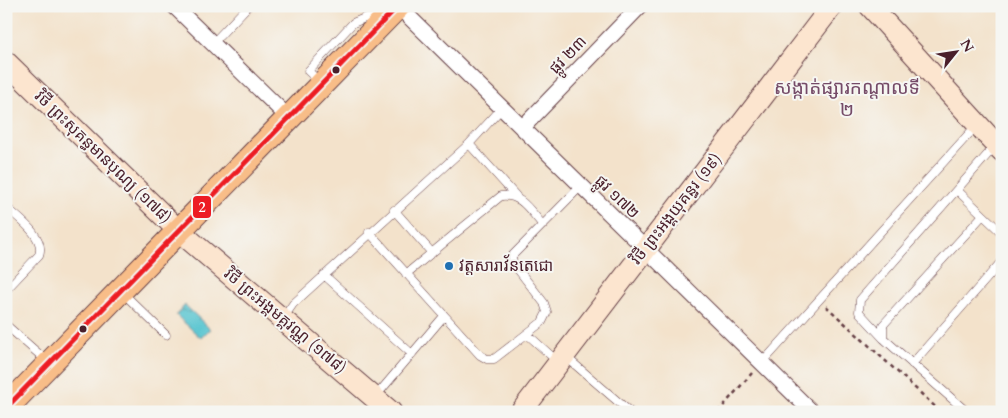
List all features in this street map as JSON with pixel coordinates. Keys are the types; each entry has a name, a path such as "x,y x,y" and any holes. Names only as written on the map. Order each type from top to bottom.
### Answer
{"main road":[{"path":"6,408 395,10"}],"street":[{"path":"174,6 289,118"},
{"name":"ផ្លូវ ២៣","path":"522,128 640,6"},
{"name":"វិថី ព្រះអង្គយុគន្ធរ (១៩)","path":"521,412 832,6"},
{"path":"870,6 978,125 1000,145"},
{"name":"ផ្លូវ ១៧២","path":"395,10 502,108 812,412"},
{"name":"វិថី ព្រះសុគន្ធមានបុណ្យ (១៧៨)","path":"8,68 179,231"},
{"name":"វិថី ព្រះអង្គមគ្គវណ្ណ (១៧៨)","path":"179,231 392,412"}],"lane":[{"path":"212,44 248,6"},
{"path":"283,319 293,304 324,274 469,144 502,108"},
{"path":"762,363 978,125"},
{"path":"469,144 542,224"},
{"path":"968,412 882,338 859,312 858,305 860,300 957,190 1000,145"},
{"path":"369,232 480,355 486,359 494,359 542,322 547,312 544,303 513,263 512,256 582,186"},
{"path":"957,190 1002,233"},
{"path":"406,274 501,196 510,194 518,197"},
{"path":"6,207 35,236 41,249 40,255 6,290"},
{"path":"394,210 432,253"},
{"path":"882,338 883,325 983,215"},
{"path":"912,364 1002,261"},
{"path":"324,274 412,354"},
{"path":"120,291 166,335"},
{"path":"375,398 444,316"},
{"path":"6,325 49,364"},
{"path":"527,334 630,412"}],"path":[{"path":"819,300 941,412"},
{"path":"718,412 762,363"}],"water":[{"path":"185,305 210,329 201,338 176,315"}],"transit line":[{"name":"2","path":"6,408 398,6"}],"place":[{"name":"វត្តសារាវ័នតេជោ","path":"449,266"}],"district":[{"name":"សង្កាត់ផ្សារកណ្ដាលទី ២","path":"847,99"}]}
